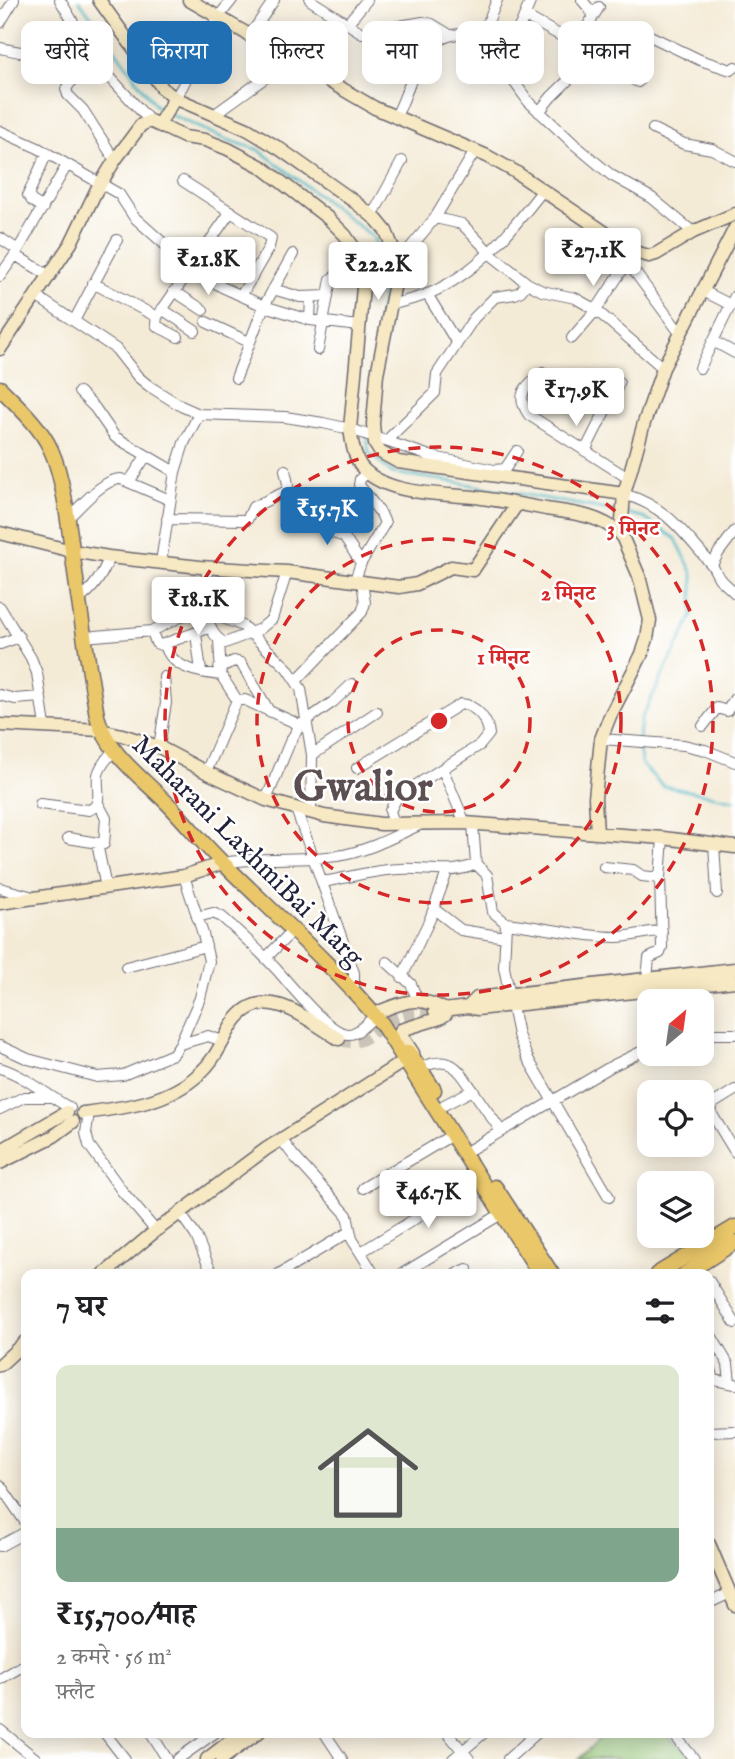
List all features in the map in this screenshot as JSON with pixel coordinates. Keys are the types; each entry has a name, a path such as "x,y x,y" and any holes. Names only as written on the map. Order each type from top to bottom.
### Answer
{"main road":[{"name":"Maharani LaxhmiBai Marg","path":"0,388 19,407 51,449 67,519 101,730 113,751 223,863 355,986 378,1014 413,1063 452,1135 537,1269"},
{"path":"413,1063 444,1105 549,1269"},
{"path":"665,1269 735,1227"},
{"path":"703,1269 735,1242"}],"street":[{"path":"0,23 14,0"},
{"path":"60,0 73,21"},
{"path":"100,0 173,101 215,114 280,149 372,216 386,231 396,266 373,412 380,452 398,462 624,497 652,505 667,514 712,565 719,578 735,593"},
{"path":"189,0 246,35"},
{"path":"0,349 71,243 115,160 141,125 157,121 185,85 196,57 218,18 232,0"},
{"path":"260,21 274,0"},
{"path":"310,0 342,21"},
{"path":"348,23 367,0"},
{"path":"488,21 497,0"},
{"path":"522,21 531,0"},
{"path":"582,0 596,11 590,21"},
{"path":"525,16 558,35"},
{"path":"348,25 369,34 423,22 432,24 450,35"},
{"path":"395,118 409,92 416,65 422,55 435,43 456,34"},
{"path":"654,38 717,67 731,70 735,66"},
{"path":"0,48 21,52"},
{"path":"113,81 157,121 176,134 228,149 262,167 329,219 345,235 361,258 364,276 352,429 354,452 360,465 378,480 400,489 517,504 596,518 621,529"},
{"path":"69,84 66,89 68,95 83,110 115,160"},
{"path":"215,114 257,84"},
{"path":"333,84 395,118 475,151 543,190 631,258 680,333"},
{"path":"515,84 540,112 611,175 652,198 693,232"},
{"path":"540,112 564,84"},
{"path":"653,129 684,144 712,149 735,161"},
{"path":"0,131 47,153 119,194 134,217 190,267 222,287 264,306 310,320 358,326"},
{"path":"396,266 435,218 475,151"},
{"path":"43,208 28,195 47,153"},
{"path":"372,216 402,162"},
{"path":"0,276 67,165"},
{"path":"183,181 271,238 241,296"},
{"path":"391,305 427,294 450,282 491,253 543,190"},
{"path":"178,337 156,324 160,313 231,211"},
{"path":"572,338 596,310 631,258 656,254 693,232 735,214"},
{"path":"435,218 462,224 491,253 542,292 575,298 596,310 663,368"},
{"path":"597,834 595,798 601,739 642,654 650,620 639,576 621,529 628,478 663,368 735,228"},
{"path":"0,238 16,253 50,276"},
{"path":"74,321 117,240"},
{"path":"236,378 264,306 293,254"},
{"path":"318,350 333,277 364,276"},
{"path":"377,438 435,393 437,374 474,318 488,302 500,295 515,294 527,283"},
{"path":"93,284 195,331"},
{"path":"273,289 300,297 328,296"},
{"path":"700,368 733,301 701,290"},
{"path":"174,291 204,310"},
{"path":"427,294 457,343"},
{"path":"36,296 116,349 138,377 149,386 181,407 199,414 285,417 352,429 433,457 500,471 510,464 517,451"},
{"path":"310,320 311,297"},
{"path":"206,322 249,342"},
{"path":"713,341 735,354"},
{"path":"543,373 523,392 522,406 529,415 628,478"},
{"path":"585,451 619,383"},
{"path":"79,392 95,408 115,437 175,472"},
{"path":"161,562 180,452 199,414"},
{"path":"129,482 146,456"},
{"path":"167,519 244,521 253,507 287,491 285,470"},
{"path":"296,681 318,661 362,611 365,603 358,581 361,563 384,523 382,514 359,485 360,479 368,472"},
{"path":"67,519 108,481 121,479 170,500"},
{"path":"0,533 109,557 207,568 287,572 407,587 451,567 473,570 517,504"},
{"path":"313,518 324,529 344,537 361,563"},
{"path":"712,565 735,531"},
{"path":"78,600 101,576 109,557"},
{"path":"207,568 207,613 219,640 220,672 237,700"},
{"path":"219,640 230,642 260,629 272,620 287,572"},
{"path":"0,607 37,673 45,726"},
{"path":"84,637 152,631 184,615 207,613 231,621 251,633 287,668 304,699 303,722 312,755 311,813"},
{"path":"152,631 156,643 165,644 211,627"},
{"path":"196,634 201,671"},
{"path":"0,644 19,637"},
{"path":"165,644 169,659 191,669 220,672 233,661 241,663 270,712"},
{"path":"159,747 166,703 164,677"},
{"path":"266,800 290,742 303,722 333,702 352,684"},
{"path":"0,695 15,699 41,697"},
{"path":"703,726 717,708 727,711 735,698"},
{"path":"237,700 303,722"},
{"path":"206,772 237,700"},
{"path":"357,768 456,705 467,704 475,708 489,727 489,734 480,745 397,797 391,804 390,811 394,823"},
{"path":"312,755 377,712"},
{"path":"0,725 101,730 159,747 266,800 311,813 382,824 469,824 663,838 735,847"},
{"path":"601,739 684,745 735,762"},
{"path":"68,838 104,844 106,818 98,803 98,774 113,751"},
{"path":"443,770 469,824 476,864 487,875 493,912 506,923 584,935 618,937 662,931"},
{"path":"40,804 89,810 98,803"},
{"path":"296,810 349,958 355,986"},
{"path":"0,903 184,876 223,863 251,859 312,858 351,853 425,823"},
{"path":"647,979 649,958 662,951 660,878 663,838"},
{"path":"97,843 106,888"},
{"path":"714,844 717,893"},
{"path":"322,882 396,869 447,872 476,864"},
{"path":"604,867 633,870 642,876 660,878"},
{"path":"402,977 434,909 447,872"},
{"path":"0,1046 28,1059 85,1074 110,1077 123,1075 169,1057 180,1044 206,976 209,961 184,876"},
{"path":"0,888 36,898"},
{"path":"434,909 461,930 505,937"},
{"path":"197,917 213,913 222,917 319,1015 348,1035 378,1014 418,1001 430,1001 446,1016 401,1030 400,1033 413,1053 413,1063"},
{"path":"506,923 503,958 518,1035 527,1057 609,1197"},
{"path":"265,958 293,929"},
{"path":"126,967 206,946"},
{"path":"387,962 411,984 418,1001"},
{"path":"510,1000 647,979 735,969"},
{"path":"441,1011 468,1007 477,998 510,1000 735,981"},
{"path":"0,1163 54,1136 78,1107 86,1112 148,1102 170,1094 200,1074 219,1050 234,1022 254,1005 265,1003 296,1012 339,1039"},
{"path":"714,1035 733,1037"},
{"path":"180,1044 208,1037 223,1041"},
{"path":"471,1149 637,1054"},
{"path":"110,1269 156,1231 281,1139 413,1063 451,1064 462,1073 501,1131"},
{"path":"0,1068 22,1076 70,1114"},
{"path":"444,1105 473,1090"},
{"path":"735,1090 714,1103 710,1111 735,1152"},
{"path":"0,1109 24,1097 51,1097"},
{"path":"86,1112 89,1145 122,1191 156,1231"},
{"path":"0,1151 70,1114"},
{"path":"363,1188 452,1135"},
{"path":"281,1139 346,1215 349,1232 371,1269"},
{"path":"361,1252 480,1179"},
{"path":"180,1213 202,1248 210,1269"},
{"path":"410,1269 501,1214"},
{"path":"287,1269 349,1232"},
{"path":"714,1288 735,1323"},
{"path":"714,1340 728,1364 733,1383 714,1379"},
{"path":"0,1364 21,1345"},
{"path":"714,1432 735,1431"},
{"path":"0,1485 21,1521"},
{"path":"0,1546 21,1532"},
{"path":"714,1556 732,1599 714,1602"},
{"path":"0,1679 21,1667"},
{"path":"0,1730 36,1759"},
{"path":"109,1738 125,1759"},
{"path":"154,1738 167,1759"},
{"path":"178,1759 208,1738"},
{"path":"207,1759 234,1738"},
{"path":"222,1759 252,1738"},
{"path":"328,1738 342,1759"},
{"path":"452,1738 466,1755"},
{"path":"453,1759 466,1755 480,1738"},
{"path":"508,1759 531,1738"},
{"path":"677,1738 694,1759"}],"green space":[{"path":"600,1738 670,1738 695,1759 579,1759"}],"waterway":[{"path":"79,0 155,105 164,111"},
{"path":"169,114 225,139 259,150 373,237 385,267 376,348"},
{"path":"367,438 369,453 392,473 619,512"},
{"path":"626,513 642,517 676,539 693,574 693,615 641,719 639,739"},
{"path":"638,745 642,765 663,786 735,800"}],"tunnel":[{"path":"339,1039 348,1042 362,1040 395,1018 435,1011"}],"district":[{"name":"Gwalior","path":"363,785"}]}
